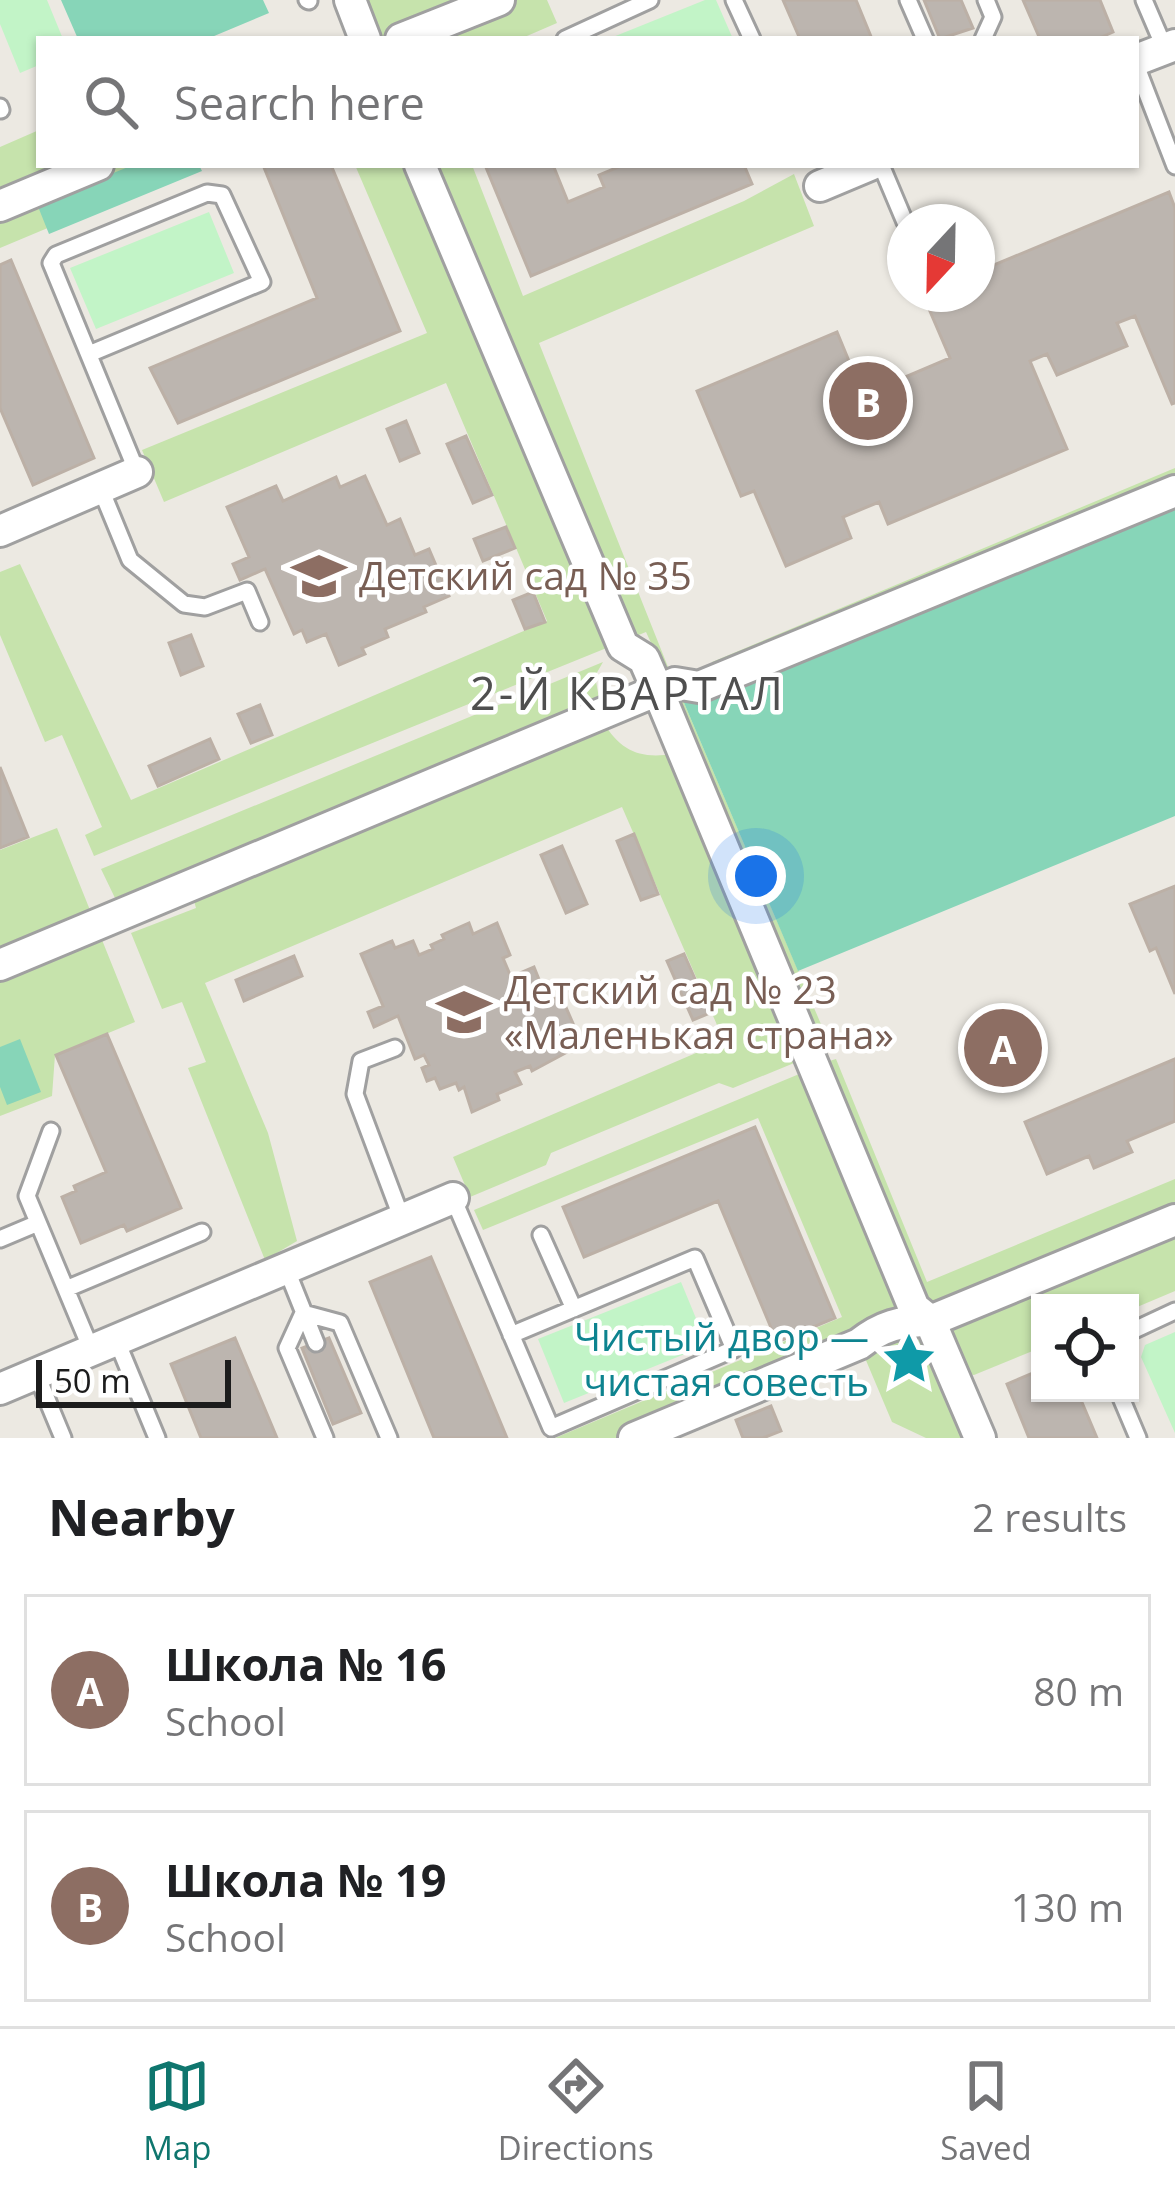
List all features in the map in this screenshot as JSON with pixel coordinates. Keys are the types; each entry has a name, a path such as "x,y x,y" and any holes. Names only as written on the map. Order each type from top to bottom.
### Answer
{"street":[{"path":"350,0 364,36"},
{"path":"409,36 499,0"},
{"path":"0,206 91,168"},
{"path":"422,168 623,646 644,659 914,1308 930,1321 980,1438"},
{"path":"816,178 858,168"},
{"path":"0,531 137,472"},
{"path":"0,965 675,683 699,687 1175,491"},
{"path":"0,1389 453,1198"},
{"path":"634,1438 859,1344 879,1329 902,1321 930,1321 1175,1220"}],"lane":[{"path":"572,36 650,0"},
{"path":"734,0 751,36"},
{"path":"908,0 924,36"},
{"path":"984,36 993,17 986,0"},
{"path":"1144,0 1175,166"},
{"path":"882,168 897,204"},
{"path":"88,353 262,282 222,195 207,193 56,255 51,263 88,353 137,472"},
{"path":"100,487 130,560 142,573 184,604 205,607 247,591 260,622"},
{"path":"394,1048 362,1061 355,1094 402,1219"},
{"path":"51,1131 28,1196 66,1289 157,1438"},
{"path":"453,1198 550,1428 734,1349 695,1258 511,1335"},
{"path":"0,1239 38,1223"},
{"path":"66,1289 202,1232"},
{"path":"541,1235 574,1310"},
{"path":"286,1268 316,1342"},
{"path":"1139,1328 1175,1311"},
{"path":"303,1313 287,1348 325,1438"},
{"path":"303,1313 340,1323 389,1438"},
{"path":"36,1373 63,1438"},
{"path":"1123,1402 1138,1438"}],"green space":[{"path":"0,0 47,0 62,36 36,36 36,66 20,73 0,24"},
{"path":"61,0 263,0 269,13 214,36 77,36"},
{"path":"357,0 547,0 557,23 527,36 373,36"},
{"path":"705,0 716,0 732,36 615,36"},
{"path":"36,131 36,168 191,168 0,248 0,147"},
{"path":"126,168 202,171 49,234 37,204"},
{"path":"356,168 473,168 523,296 744,201 794,174 814,226 539,343 670,672 665,673 646,632 94,856 85,835 102,827 62,735 45,742 0,635 0,572 20,564 131,800 547,621 446,383 164,502 142,450 427,333"},
{"path":"209,212 234,273 96,329 70,268"},
{"path":"1175,468 1175,482 715,671 712,662"},
{"path":"1175,496 1175,816 798,971 682,698"},
{"path":"603,662 595,676 601,709 186,881 181,871 115,898 101,869"},
{"path":"682,698 829,1043 817,1050 676,701"},
{"path":"603,722 632,751 673,754 799,1061 733,1088 719,1083 551,1153 546,1165 470,1197 453,1157 724,1041 622,807 205,983 268,1133 297,1241 265,1260 188,1068 206,1062 182,1002 162,1009 131,933 196,908 192,894"},
{"path":"57,828 135,1022 55,1055 52,1096 0,1116 0,850"},
{"path":"20,1039 41,1092 7,1105 0,1087 0,1047"},
{"path":"836,1059 927,1282 1175,1179 1175,1210 941,1309 922,1301 826,1062"},
{"path":"804,1072 926,1332 966,1438 926,1438 892,1422 865,1358 670,1438 555,1438 842,1317 758,1118 483,1230 474,1210"},
{"path":"1175,1226 1175,1291 1139,1306 1139,1294 1031,1294 1031,1352 974,1375 959,1372 946,1320"},
{"path":"681,1282 707,1345 564,1403 538,1339"},
{"path":"1175,1332 1175,1433 1141,1357 1145,1345"}],"building":[{"path":"783,0 856,0 871,36 799,36"},
{"path":"924,0 961,0 973,28 939,36"},
{"path":"1023,0 1100,0 1113,32 1104,36 1039,36"},
{"path":"264,168 332,168 400,331 178,423 150,368 317,298"},
{"path":"486,168 554,168 568,202 604,187 599,175 616,168 745,168 752,184 531,276"},
{"path":"1169,192 1175,208 1175,403 1135,316 1117,323 1127,346 1057,375 1047,354 1030,361 1067,449 888,524 879,502 843,517 851,538 786,566 754,491 741,496 697,391 837,332 863,395 950,358 930,312 995,312 995,264"},
{"path":"11,260 94,458 33,485 0,408 0,265"},
{"path":"406,421 419,453 400,461 387,429"},
{"path":"466,436 492,495 473,503 447,444"},
{"path":"365,476 387,525 400,519 415,555 429,549 449,596 424,607 426,612 385,629 388,637 339,665 326,634 307,642 302,630 294,634 265,569 240,580 233,564 249,557 227,507 276,486 283,501 336,477 340,487"},
{"path":"506,527 515,548 483,561 474,539"},
{"path":"533,592 545,622 525,629 513,600"},
{"path":"191,635 203,666 181,675 169,643"},
{"path":"260,705 272,735 251,743 238,714"},
{"path":"210,739 219,759 158,786 149,766"},
{"path":"0,767 28,837 0,848"},
{"path":"634,834 658,894 641,900 617,841"},
{"path":"562,846 587,904 566,913 541,855"},
{"path":"1175,886 1175,994 1130,904"},
{"path":"469,923 473,934 497,923 510,955 503,958 511,977 534,967 544,992 535,996 538,1006 561,996 582,1044 532,1071 530,1066 515,1072 521,1084 472,1112 464,1087 459,1090 456,1083 440,1089 435,1078 427,1081 422,1068 429,1065 424,1055 415,1059 398,1016 374,1027 368,1012 383,1006 361,954 392,941 395,948 413,941 419,955 433,949 431,945 444,939 442,935"},
{"path":"684,954 710,1013 693,1020 667,961"},
{"path":"294,956 302,976 244,1001 236,980"},
{"path":"107,1034 181,1208 127,1231 124,1225 81,1243 62,1197 76,1191 74,1186 106,1172 56,1055"},
{"path":"1175,1059 1175,1121 1127,1141 1132,1152 1094,1168 1089,1156 1047,1174 1025,1122"},
{"path":"755,1127 835,1318 777,1342 718,1201 584,1257 563,1207"},
{"path":"431,1257 507,1438 434,1438 370,1282"},
{"path":"235,1338 277,1438 201,1438 171,1364"},
{"path":"329,1338 361,1413 333,1424 302,1348"},
{"path":"1031,1374 1031,1402 1082,1402 1097,1438 1029,1438 1007,1384"},
{"path":"771,1406 781,1431 763,1438 743,1438 736,1420"}],"place":[{"name":"Школа № 19","path":"868,401"},
{"name":"Детский сад № 35","path":"319,576"},
{"name":"Детский сад № 23 «Маленькая страна»","path":"464,1012"},
{"name":"Школа № 16","path":"1003,1048"},
{"name":"Чистый двор — чистая совесть","path":"909,1359"}],"district":[{"name":"2-Й КВАРТАЛ","path":"628,694"}]}
